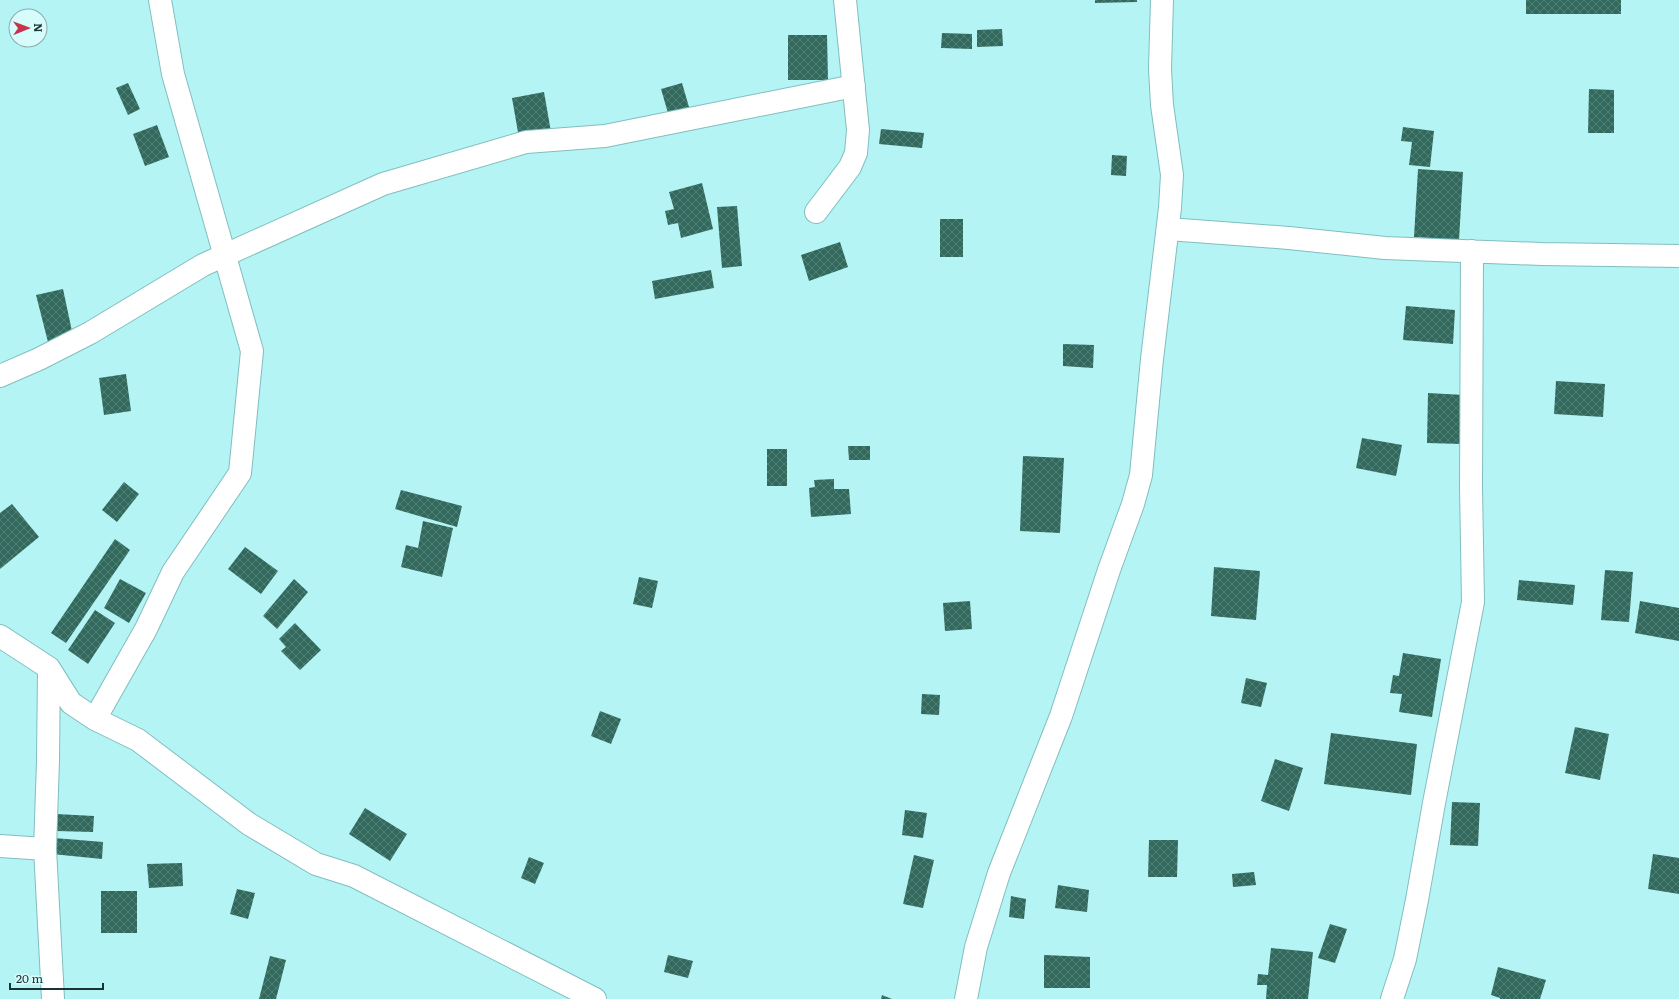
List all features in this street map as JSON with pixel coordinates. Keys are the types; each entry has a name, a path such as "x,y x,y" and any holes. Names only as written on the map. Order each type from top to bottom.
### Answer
{"street":[{"path":"95,719 146,629 172,572 240,473 252,352 173,74 160,0"},
{"path":"816,212 850,167 856,153 858,130 845,0"},
{"path":"966,999 976,947 999,873 1061,716 1111,563 1133,504 1141,476 1152,359 1168,229 1172,175 1162,105 1160,69 1162,0"},
{"path":"0,376 90,333 203,265 383,184 526,142 605,136 854,86"},
{"path":"1168,229 1289,238 1385,248 1542,254 1679,256"},
{"path":"1392,999 1405,959 1416,907 1434,803 1474,602 1471,487 1472,251"},
{"path":"0,636 49,668 71,704 95,719 138,740 249,824 316,864 354,876 595,999"},
{"path":"49,668 48,761 44,849 53,999"},
{"path":"0,846 44,849"}],"building":[{"path":"1095,0 1137,0 1137,2 1095,3"},
{"path":"1526,0 1621,0 1621,14 1526,14"},
{"path":"1002,29 1003,46 977,47 977,30"},
{"path":"942,33 972,34 972,49 941,48"},
{"path":"788,35 827,35 828,80 788,80"},
{"path":"128,83 140,109 128,115 116,88"},
{"path":"682,83 689,107 668,113 661,89"},
{"path":"1589,89 1614,90 1614,133 1588,133"},
{"path":"544,92 551,132 519,138 512,98"},
{"path":"157,125 169,157 145,166 133,134"},
{"path":"1403,127 1434,131 1430,167 1409,165 1412,142 1401,141"},
{"path":"881,129 924,133 922,148 879,144"},
{"path":"1112,155 1127,156 1126,176 1111,175"},
{"path":"1418,169 1463,172 1459,240 1414,237"},
{"path":"702,183 713,229 681,238 678,223 668,225 665,211 674,209 669,192"},
{"path":"737,206 742,266 722,268 717,207"},
{"path":"940,219 963,219 963,257 940,257"},
{"path":"840,242 848,267 809,281 801,255"},
{"path":"711,270 714,288 655,299 652,281"},
{"path":"63,289 73,336 48,342 36,295"},
{"path":"1406,306 1455,310 1453,344 1403,340"},
{"path":"1063,344 1094,345 1093,368 1063,366"},
{"path":"126,374 131,411 104,415 99,378"},
{"path":"1556,381 1605,384 1603,417 1554,414"},
{"path":"1428,393 1464,395 1462,444 1427,443"},
{"path":"1362,438 1402,445 1396,476 1356,468"},
{"path":"848,446 870,446 870,460 849,460"},
{"path":"767,449 787,449 787,486 767,486"},
{"path":"1023,456 1064,458 1060,533 1020,531"},
{"path":"834,479 834,489 849,489 851,514 811,517 809,488 815,487 814,480"},
{"path":"124,482 139,494 117,522 102,510"},
{"path":"401,490 462,506 457,527 395,509"},
{"path":"12,504 39,537 0,569 0,513"},
{"path":"423,521 453,528 442,577 401,567 406,545 418,548"},
{"path":"115,539 130,550 66,643 51,633"},
{"path":"245,547 278,571 261,594 228,569"},
{"path":"1214,567 1260,571 1256,620 1211,616"},
{"path":"1605,570 1633,572 1629,622 1601,620"},
{"path":"639,577 658,581 652,608 633,604"},
{"path":"120,579 146,593 129,623 104,608"},
{"path":"294,579 308,592 277,629 263,616"},
{"path":"1519,580 1575,585 1573,605 1517,600"},
{"path":"970,601 972,629 945,631 943,603"},
{"path":"1640,601 1679,608 1679,641 1635,633"},
{"path":"95,610 115,623 88,664 68,650"},
{"path":"295,623 321,650 300,670 281,651 286,647 279,639"},
{"path":"1403,653 1441,659 1432,717 1399,712 1402,694 1390,693 1393,675 1399,676"},
{"path":"1246,678 1267,683 1261,707 1241,703"},
{"path":"922,694 940,695 939,715 921,714"},
{"path":"600,711 621,719 611,744 591,736"},
{"path":"1575,727 1609,734 1600,780 1565,773"},
{"path":"1331,733 1417,744 1411,795 1324,784"},
{"path":"1275,759 1303,768 1289,811 1261,801"},
{"path":"1452,802 1480,803 1478,846 1450,845"},
{"path":"365,808 407,834 390,861 349,834"},
{"path":"905,810 927,813 923,838 902,835"},
{"path":"56,814 94,816 93,832 56,831"},
{"path":"54,838 103,842 102,859 52,854"},
{"path":"1149,840 1178,840 1177,877 1148,877"},
{"path":"1653,854 1679,858 1679,894 1648,889"},
{"path":"914,855 934,860 923,908 903,904"},
{"path":"529,857 544,863 535,884 521,878"},
{"path":"182,863 183,886 149,888 147,864"},
{"path":"1254,872 1256,885 1233,887 1232,874"},
{"path":"1058,885 1089,890 1087,912 1055,908"},
{"path":"237,889 255,893 248,919 230,914"},
{"path":"101,891 137,891 137,933 101,933"},
{"path":"1011,896 1026,899 1024,919 1009,917"},
{"path":"1330,924 1347,929 1335,963 1318,958"},
{"path":"1271,948 1313,952 1308,999 1266,999 1267,985 1257,985 1258,974 1268,975"},
{"path":"668,955 693,961 688,978 664,972"},
{"path":"1044,955 1090,957 1090,988 1044,988"},
{"path":"270,956 286,960 276,999 259,999"},
{"path":"1498,967 1546,980 1540,999 1500,999 1491,995"},
{"path":"882,995 892,999 881,999"}]}
